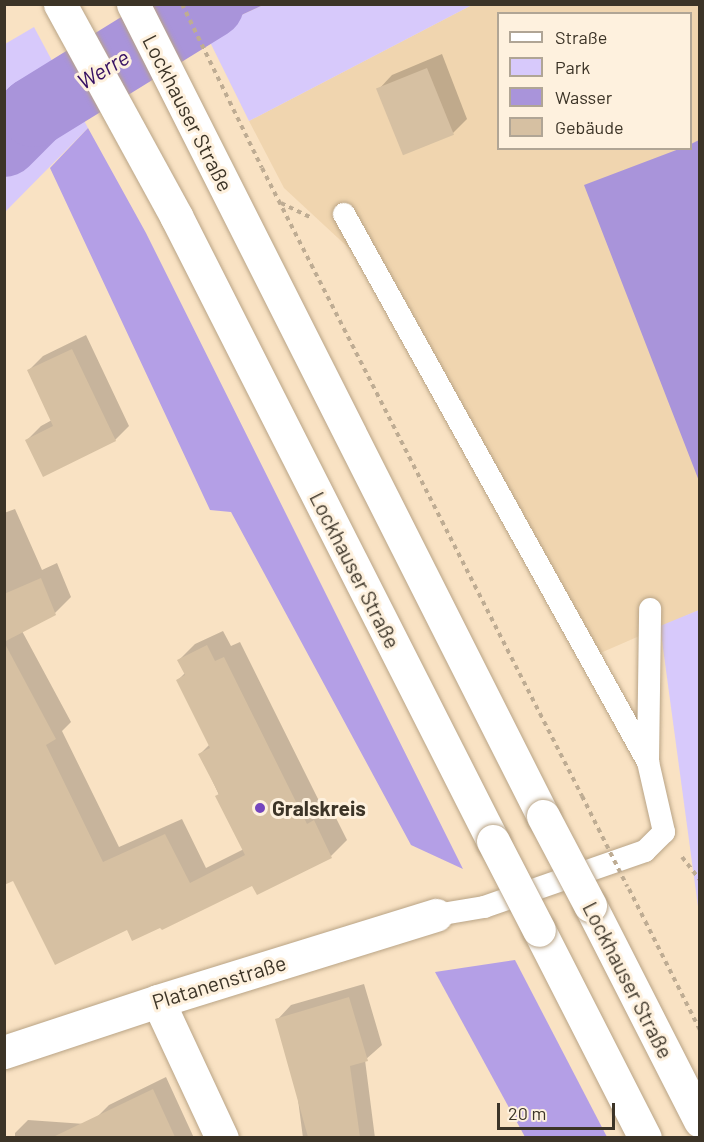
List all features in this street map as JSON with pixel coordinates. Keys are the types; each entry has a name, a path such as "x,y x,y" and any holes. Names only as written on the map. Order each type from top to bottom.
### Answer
{"main road":[{"name":"Lockhauser Straße","path":"60,4 176,216 645,1137"},
{"name":"Lockhauser Straße","path":"133,4 699,1121"},
{"name":"Platanenstraße","path":"4,1052 158,1001 436,915"},
{"path":"158,1001 222,1137"}],"lane":[{"path":"344,214 648,762"},
{"path":"436,915 484,907 645,851 664,832 648,762 650,609"}],"path":[{"path":"182,4 262,168 699,1030"}],"shaded area":[{"path":"472,5 699,5 699,610 589,658 406,301 284,188 249,121"},
{"path":"88,128 146,233 463,869 411,845 231,512 210,510 50,168"},
{"path":"515,960 607,1137 525,1137 435,972"}],"green space":[{"path":"263,5 472,5 249,121 205,32"},
{"path":"34,27 88,128 5,212 5,44"},
{"path":"699,610 699,914 660,626"}],"water":[{"path":"191,5 263,5 205,32"},
{"path":"699,140 699,481 584,185 676,150 692,150 692,144"}],"building":[{"path":"427,68 454,135 403,155 376,89"},
{"path":"72,349 116,441 43,477 25,440 53,426 27,370"},
{"path":"41,578 56,615 4,642 4,594"},
{"path":"4,642 56,739 46,745 103,862 165,834 190,883 245,855 215,796 219,794 198,754 210,748 176,680 185,675 177,660 207,645 215,661 224,657 307,824 314,820 332,858 257,895 252,886 162,930 160,928 132,941 127,930 55,965 13,881 4,885"},
{"path":"349,997 368,1061 350,1066 360,1137 308,1137 275,1019"},
{"path":"153,1089 175,1137 53,1137"}],"waterway":[{"name":"Werre","path":"4,142 34,112 209,4"}],"place":[{"name":"Gralskreis","path":"260,808"}]}
